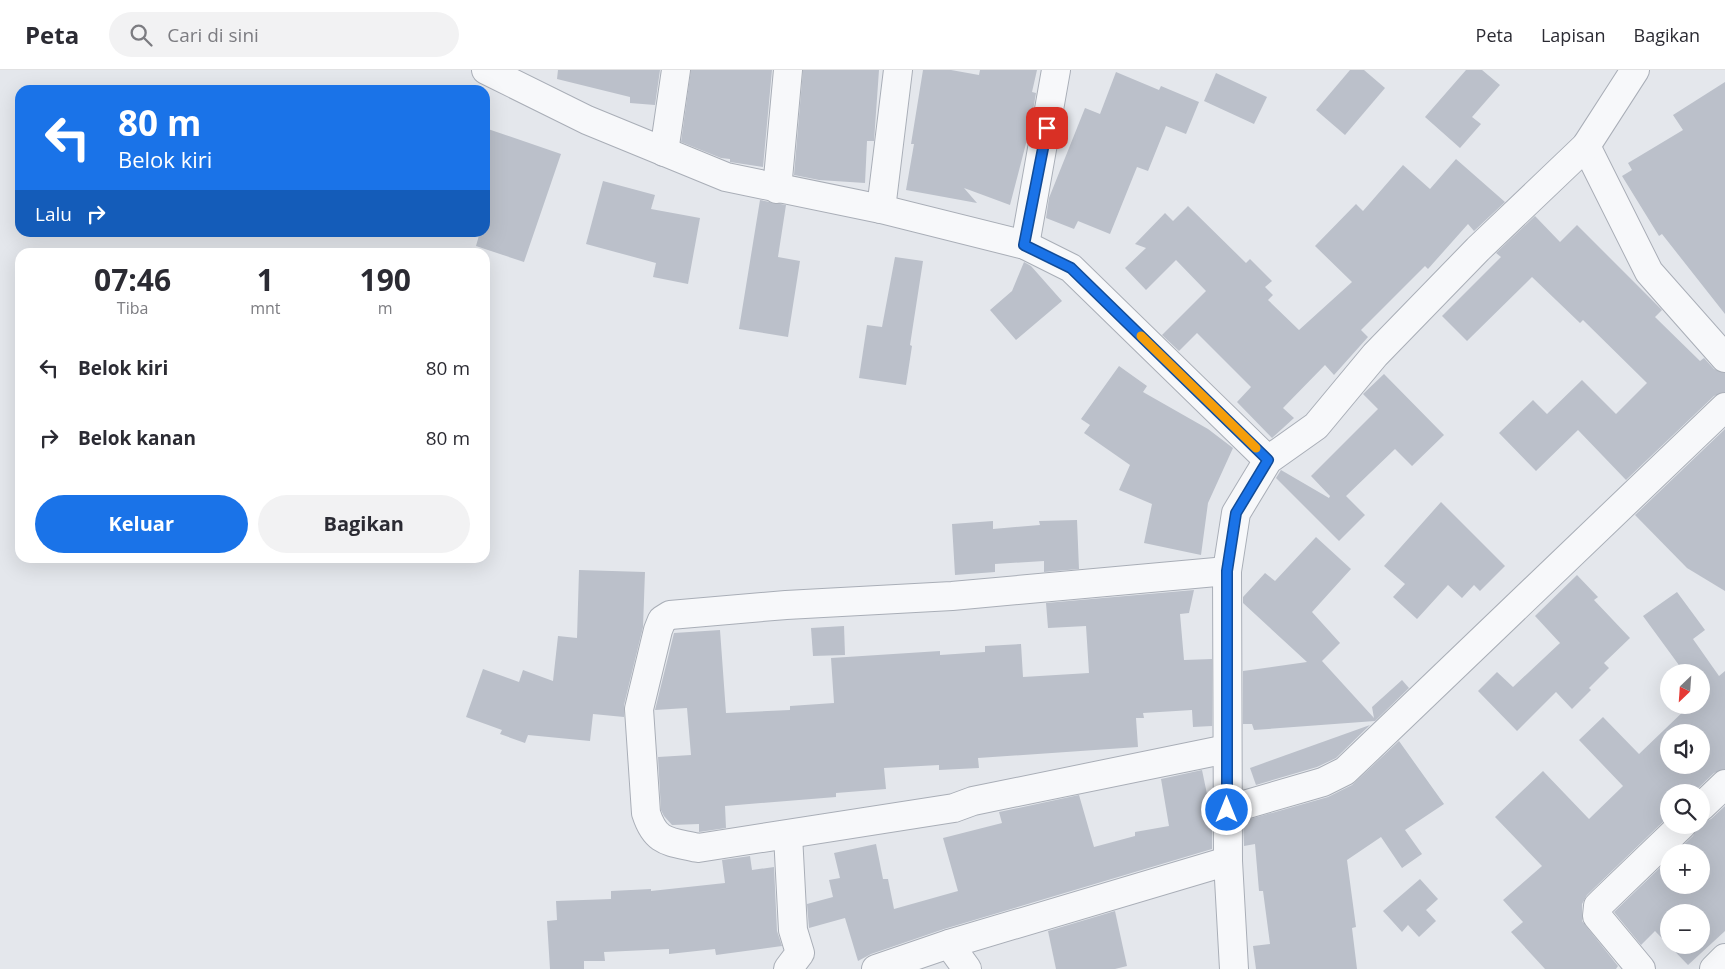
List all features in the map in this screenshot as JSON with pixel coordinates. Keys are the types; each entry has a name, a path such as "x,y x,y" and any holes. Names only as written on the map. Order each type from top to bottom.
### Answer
{"street":[{"path":"486,70 587,120 726,178 881,209 1024,245 1071,268 1268,460"},
{"path":"664,152 676,70"},
{"path":"777,189 788,70"},
{"path":"881,209 898,70"},
{"path":"1024,245 1056,70"},
{"path":"1234,969 1227,810 1227,571 1236,513 1268,460 1316,426 1375,355 1478,249 1586,146 1634,70"},
{"path":"1586,146 1650,272 1725,358"},
{"path":"1227,810 1323,782 1345,771 1725,407"},
{"path":"1227,571 952,596 786,605 670,615 662,620 658,630 639,709 646,813 650,826 656,835 667,841 698,848 954,808 973,801 1227,749"},
{"path":"1710,798 1725,784"},
{"path":"1641,969 1597,916 1597,910 1602,902 1673,834"},
{"path":"788,835 793,930 801,964"},
{"path":"876,969 949,944 1228,861"},
{"path":"949,944 967,969"},
{"path":"1714,969 1725,958"}],"building":[{"path":"558,70 660,70 655,105 630,103 630,97 557,79"},
{"path":"691,70 772,70 763,167 730,162 730,159 721,158 681,142"},
{"path":"803,70 879,70 874,141 867,141 865,183 819,180 794,175"},
{"path":"923,70 951,70 979,75 980,70 1037,70 1032,92 1036,93 1030,128 1010,205 964,188 977,203 906,190 914,144 911,144"},
{"path":"1350,70 1364,70 1385,88 1345,135 1316,110"},
{"path":"1466,70 1482,70 1500,85 1472,117 1481,124 1460,148 1425,117"},
{"path":"1116,72 1159,90 1161,86 1199,102 1186,134 1166,126 1148,171 1137,167 1110,234 1078,221 1074,229 1046,218 1049,198 1085,108 1100,114"},
{"path":"1216,73 1267,97 1254,124 1204,101"},
{"path":"1725,82 1725,314 1662,234 1659,236 1622,176 1632,170 1628,163 1683,130 1673,115"},
{"path":"490,130 561,154 524,262 490,251 490,248 476,246 479,237 490,237"},
{"path":"1456,159 1505,202 1474,231 1468,224 1428,269 1425,266 1361,330 1368,337 1334,375 1325,365 1283,408 1294,418 1272,438 1237,402 1251,387 1197,333 1179,351 1162,335 1206,291 1176,260 1146,290 1125,268 1146,248 1135,244 1165,213 1173,221 1188,206 1246,263 1250,259 1272,281 1265,287 1273,295 1268,300 1299,330 1352,282 1315,246 1356,204 1363,211 1403,165 1430,189"},
{"path":"603,181 655,195 651,209 700,218 688,284 653,277 656,263 586,244"},
{"path":"760,200 786,205 778,257 800,261 788,337 739,329"},
{"path":"1535,216 1560,242 1577,225 1662,310 1655,317 1700,361 1704,358 1714,369 1725,373 1725,392 1714,396 1626,480 1578,430 1536,471 1499,433 1533,400 1547,414 1582,380 1616,414 1647,383 1583,320 1580,323 1532,277 1467,341 1442,316 1501,257 1496,253"},
{"path":"895,257 923,261 906,385 859,378 867,325 882,327"},
{"path":"1024,262 1031,266 1062,301 1016,340 990,310 1012,291"},
{"path":"1119,366 1147,386 1143,392 1208,429 1233,448 1208,503 1201,555 1144,543 1152,504 1119,490 1130,465 1084,433 1090,425 1081,419"},
{"path":"1384,374 1444,435 1412,466 1395,449 1346,496 1365,515 1339,541 1276,478 1281,470 1329,498 1330,496 1311,476 1378,409 1363,394"},
{"path":"1725,429 1725,591 1687,568 1635,515"},
{"path":"1441,502 1505,566 1480,591 1474,585 1462,598 1448,585 1417,619 1393,597 1405,584 1384,566"},
{"path":"1077,520 1079,569 1044,572 1044,561 995,564 995,572 955,575 952,524 993,521 993,529 1040,525 1039,521"},
{"path":"1316,537 1351,569 1312,612 1340,643 1322,661 1374,718 1372,707 1402,680 1409,688 1375,721 1254,730 1252,724 1243,724 1243,671 1307,662 1243,603 1243,597 1265,573 1275,581"},
{"path":"579,570 645,572 643,627 624,705 624,717 593,714 590,741 528,735 525,743 500,734 502,730 466,717 483,669 519,682 523,670 553,681 558,636 577,638"},
{"path":"1577,575 1598,597 1594,600 1630,638 1604,663 1609,668 1572,709 1556,692 1517,731 1478,691 1497,672 1513,687 1560,643 1535,616"},
{"path":"1194,590 1189,613 1180,614 1184,660 1212,659 1212,726 1193,727 1192,710 1143,713 1144,718 1136,718 1138,747 978,758 979,768 939,770 939,765 884,768 886,789 836,793 836,797 725,806 726,828 699,832 699,824 672,825 661,810 658,757 691,755 687,708 655,710 674,633 720,630 726,713 790,710 790,706 834,703 831,658 940,651 940,655 985,652 985,646 1021,644 1023,677 1089,673 1086,626 1048,628 1046,603"},
{"path":"1677,592 1705,630 1693,639 1719,676 1725,671 1725,769 1714,773 1702,784 1660,784 1660,825 1587,895 1582,904 1582,921 1618,966 1616,969 1545,969 1511,932 1523,922 1503,900 1542,866 1495,817 1543,771 1589,819 1623,786 1579,740 1603,717 1639,754 1660,734 1660,774 1710,774 1710,724 1670,724 1681,714 1710,714 1710,664 1678,664 1643,616"},
{"path":"844,626 845,655 813,656 811,628"},
{"path":"1370,725 1336,758 1317,767 1256,785 1250,768"},
{"path":"1399,741 1444,804 1405,830 1422,854 1402,868 1381,837 1347,860 1356,927 1352,928 1357,969 1256,969 1253,946 1270,944 1263,891 1259,891 1255,844 1244,846 1243,821 1328,797 1352,785"},
{"path":"1202,770 1212,818 1212,849 944,929 871,954 858,961 845,918 809,928 807,904 833,897 829,880 840,878 834,853 876,844 883,879 888,879 894,909 958,891 943,838 1002,823 999,812 1079,795 1094,847 1135,836 1135,832 1169,826 1161,779"},
{"path":"1725,806 1725,931 1710,945 1710,904 1660,904 1660,936 1655,931 1641,945 1614,912 1660,868 1660,894 1710,894 1710,844 1684,844 1694,834 1710,834 1710,819"},
{"path":"750,856 752,870 774,867 777,931 782,946 716,955 715,949 669,954 669,949 604,952 605,961 584,961 584,969 550,969 547,921 557,920 556,901 611,899 611,891 651,889 651,891 725,883 722,860"},
{"path":"1420,879 1438,899 1426,910 1436,921 1419,937 1408,925 1402,932 1383,911"},
{"path":"1115,911 1127,966 1115,969 1056,969 1048,931"},
{"path":"1677,954 1700,954 1688,965"}],"slow traffic":[{"path":"1141,336 1256,448"}],"route":[{"path":"1047,128 1024,245 1071,268 1268,460 1236,513 1227,571 1227,810"}]}
